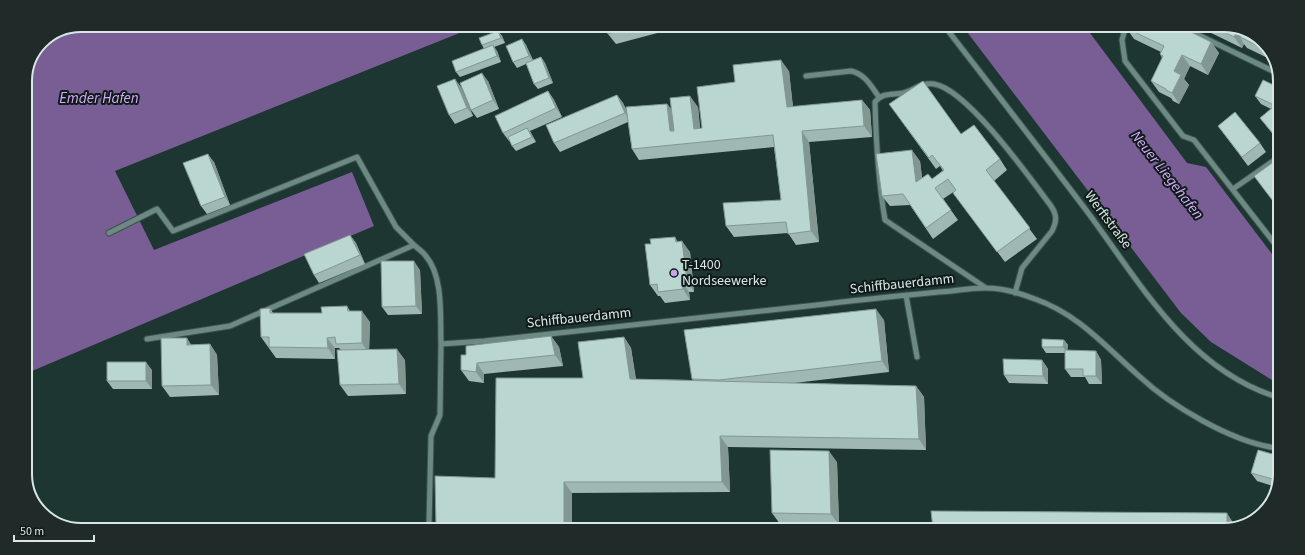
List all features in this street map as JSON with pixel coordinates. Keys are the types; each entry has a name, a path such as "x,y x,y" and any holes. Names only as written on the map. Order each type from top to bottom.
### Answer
{"lane":[{"name":"Werftstraße","path":"949,32 1087,211 1166,320 1192,346 1212,363 1252,388 1273,396"},
{"path":"1124,32 1122,40 1125,61 1183,136 1194,140 1273,241"},
{"path":"1192,32 1272,70"},
{"path":"806,76 851,72 858,73 864,76 879,97"},
{"path":"986,288 885,220 879,184 877,149 875,102 879,97 904,92 928,83 935,84 948,90 967,105 998,138 1056,213 1055,225 1052,231 1022,268 1015,293"},
{"path":"108,233 157,208 173,231 358,157 396,227 426,255 434,268 438,286 441,344 440,415 431,436 429,523"},
{"path":"1233,189 1273,161"},
{"path":"147,339 230,326 414,245"},
{"name":"Schiffbauerdamm","path":"441,344 484,341 906,295 986,288 1034,298 1069,315 1084,326 1140,378 1179,407 1240,437 1273,447"},
{"path":"906,295 916,357"}],"water":[{"name":"Emder Hafen","path":"81,32 462,32 115,171 154,250 352,172 374,226 32,371 32,78 37,59 46,46 54,40 72,33"},
{"name":"Neuer Liegehafen","path":"967,32 1089,32 1187,163 1206,167 1273,255 1273,381 1211,342 1181,313"}],"building":[{"path":"498,32 501,38 482,45 479,38"},
{"path":"1134,32 1191,32 1211,42 1201,64 1182,55 1174,71 1181,75 1172,93 1151,81 1163,56 1160,54 1164,46"},
{"path":"1224,32 1236,34 1234,37"},
{"path":"1241,35 1243,36 1260,47 1240,37"},
{"path":"522,39 529,56 513,62 506,46"},
{"path":"493,45 497,56 456,72 452,61"},
{"path":"541,57 549,78 534,84 526,63"},
{"path":"781,60 787,107 862,100 864,126 802,131 811,231 788,234 786,222 726,226 723,203 781,200 773,135 632,149 626,107 667,104 670,131 674,131 670,98 690,96 694,129 702,128 697,87 735,82 733,65"},
{"path":"482,73 493,100 471,110 460,83"},
{"path":"455,79 467,108 449,115 437,86"},
{"path":"1263,80 1273,85 1273,105 1255,96"},
{"path":"923,81 961,134 974,125 1000,159 986,170 1030,228 997,252 953,193 956,190 948,179 935,188 951,210 926,228 903,194 882,196 876,154 912,150 916,182 928,174 932,179 944,170 932,155 929,158 889,104"},
{"path":"548,91 556,108 503,133 495,116"},
{"path":"617,95 625,113 554,143 546,125"},
{"path":"1272,108 1273,134 1260,118"},
{"path":"1235,112 1260,143 1242,157 1218,126"},
{"path":"527,128 532,137 512,146 508,137"},
{"path":"208,154 225,197 201,206 183,163"},
{"path":"1273,162 1273,201 1254,176"},
{"path":"350,235 360,255 314,275 304,254"},
{"name":"T-1400 Nordseewerke","path":"675,237 676,242 682,241 687,281 682,281 683,289 658,292 657,284 650,285 645,244 651,244 650,239"},
{"path":"381,261 414,261 416,306 382,307"},
{"path":"347,306 348,311 362,311 362,343 336,344 335,337 327,338 328,348 269,347 269,337 261,337 260,309 270,308 270,313 322,313 321,307"},
{"path":"876,309 882,361 719,380 692,379 684,330"},
{"path":"551,336 555,355 477,363 476,372 461,370 461,355 466,355 466,346"},
{"path":"624,337 630,379 916,386 919,439 720,436 722,482 564,482 564,523 436,523 435,476 495,478 496,378 583,378 578,342"},
{"path":"161,338 187,338 187,345 210,344 211,385 162,386"},
{"path":"1042,339 1064,340 1063,347 1042,347"},
{"path":"397,349 399,384 340,385 337,350"},
{"path":"1065,350 1096,351 1096,376 1083,376 1083,369 1065,369"},
{"path":"1003,359 1042,360 1043,376 1004,375"},
{"path":"107,362 146,362 146,381 107,381"},
{"path":"770,450 829,451 831,514 772,513"},
{"path":"1258,450 1273,454 1272,479 1251,473"},
{"path":"931,511 1227,513 1227,523 932,523"}],"place":[{"name":"T-1400 Nordseewerke","path":"674,273"}]}
